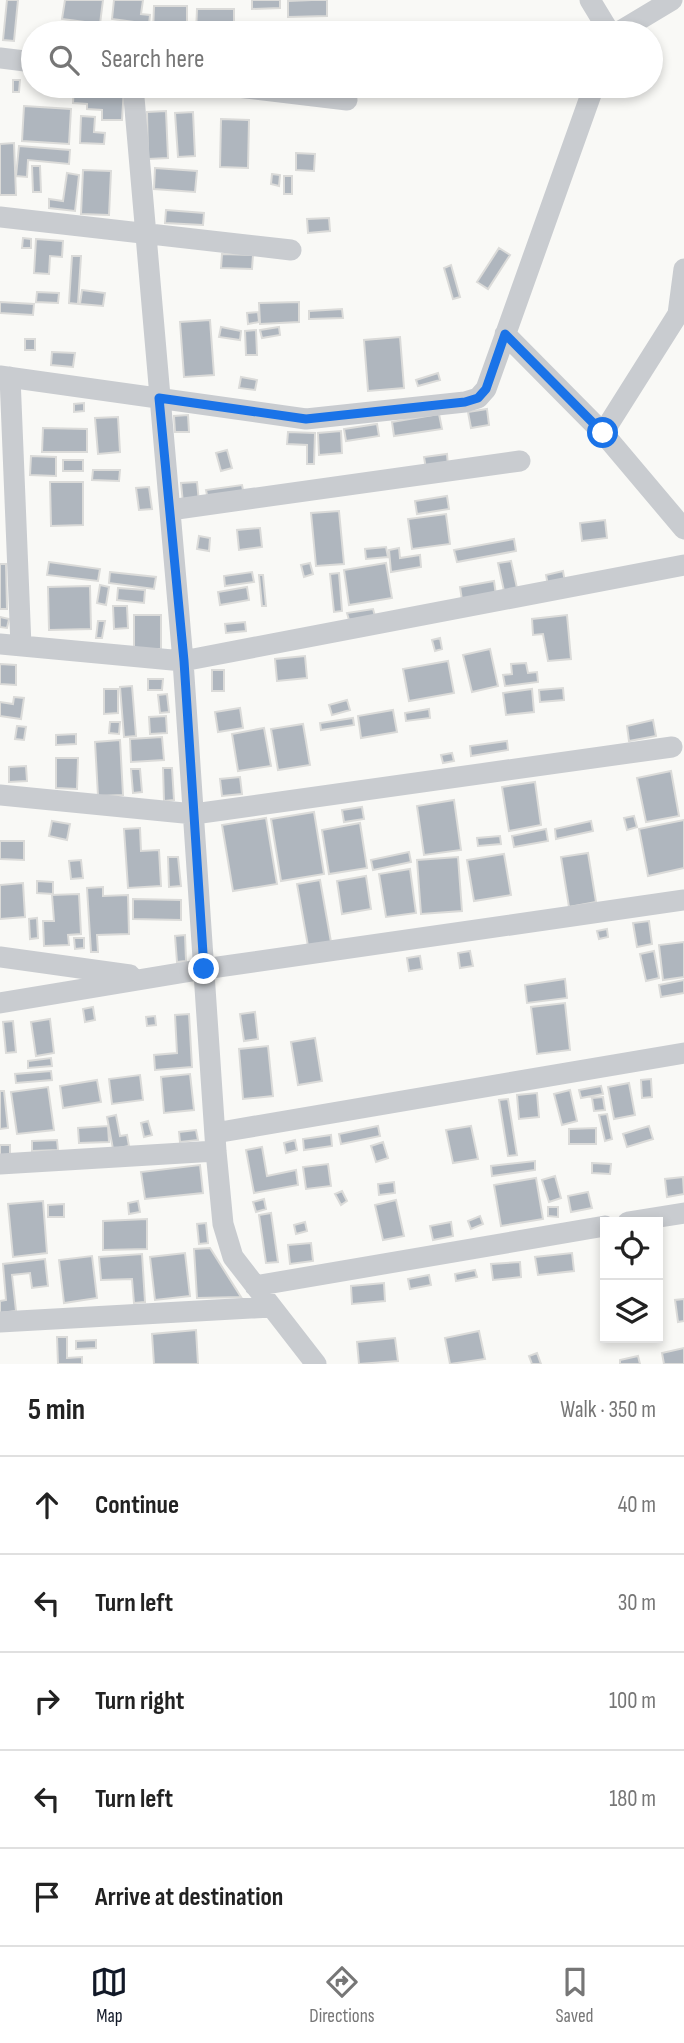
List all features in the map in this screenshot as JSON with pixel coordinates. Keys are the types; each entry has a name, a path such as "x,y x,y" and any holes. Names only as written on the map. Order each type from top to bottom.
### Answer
{"street":[{"path":"590,0 603,21"},
{"path":"637,21 672,0"},
{"path":"0,58 21,61"},
{"path":"134,98 184,661 223,1224 233,1257 316,1364"},
{"path":"330,98 347,100"},
{"path":"590,98 486,389 478,398 465,402 306,419 5,376 10,645 184,661 684,565"},
{"path":"0,217 291,250"},
{"path":"603,433 678,314 684,269"},
{"path":"505,334 603,433 684,529"},
{"path":"170,510 520,461"},
{"path":"0,795 194,814 671,747"},
{"path":"0,1003 204,969 684,900"},
{"path":"0,957 152,978"},
{"path":"0,1164 216,1142 684,1053"},
{"path":"659,1217 684,1213"},
{"path":"255,1286 600,1227"},
{"path":"0,1322 271,1307"}],"building":[{"path":"7,0 18,0 14,41 3,40"},
{"path":"65,0 103,0 100,21 62,19"},
{"path":"114,0 143,0 141,14 150,15 149,21 112,19"},
{"path":"252,0 280,0 280,8 252,9"},
{"path":"327,0 327,16 288,17 288,1"},
{"path":"154,6 187,6 187,21 153,21"},
{"path":"197,9 234,9 234,21 196,21"},
{"path":"13,80 20,80 19,92 13,92"},
{"path":"73,98 123,98 122,120 102,120 102,110 87,109 87,104 73,103"},
{"path":"24,106 71,109 69,144 22,141"},
{"path":"166,111 168,158 148,159 147,112"},
{"path":"193,112 195,156 178,157 175,113"},
{"path":"81,116 95,117 94,132 105,133 104,144 80,143"},
{"path":"221,119 249,120 248,168 220,167"},
{"path":"14,143 16,195 0,195 0,144"},
{"path":"19,146 70,150 69,164 28,160 27,177 16,176"},
{"path":"296,153 315,154 314,171 296,170"},
{"path":"32,166 40,166 41,192 33,192"},
{"path":"155,168 197,171 195,192 154,189"},
{"path":"83,170 111,171 109,215 81,214"},
{"path":"67,173 79,175 75,211 49,208 49,199 63,201"},
{"path":"272,174 280,175 279,186 271,184"},
{"path":"284,176 292,176 292,194 284,194"},
{"path":"166,210 204,213 203,225 165,223"},
{"path":"329,218 330,231 308,233 307,219"},
{"path":"23,238 31,239 31,248 22,248"},
{"path":"36,239 63,241 62,257 50,256 49,274 34,273"},
{"path":"499,248 510,255 488,289 477,282"},
{"path":"222,254 253,255 252,269 221,268"},
{"path":"72,256 81,256 78,304 69,303"},
{"path":"451,265 460,297 453,299 444,268"},
{"path":"82,290 105,293 103,306 80,304"},
{"path":"37,292 59,293 58,303 36,302"},
{"path":"0,302 34,304 33,315 0,313"},
{"path":"299,302 299,322 260,324 259,303"},
{"path":"342,309 343,318 309,319 309,311"},
{"path":"258,312 259,322 248,324 247,313"},
{"path":"210,320 214,375 184,377 180,322"},
{"path":"221,327 241,331 240,340 219,337"},
{"path":"279,327 280,335 262,338 260,330"},
{"path":"256,330 257,355 246,355 245,331"},
{"path":"400,337 404,388 368,391 364,340"},
{"path":"25,339 35,339 35,350 25,350"},
{"path":"52,352 75,353 73,367 51,365"},
{"path":"438,373 440,380 418,386 416,380"},
{"path":"241,377 257,380 255,390 239,388"},
{"path":"84,403 84,411 74,412 74,404"},
{"path":"487,409 489,425 471,428 468,412"},
{"path":"439,414 442,429 394,436 392,422"},
{"path":"188,415 189,432 175,432 174,416"},
{"path":"118,417 120,452 98,454 95,418"},
{"path":"377,424 379,436 346,441 344,429"},
{"path":"43,428 87,429 87,452 42,452"},
{"path":"341,431 342,453 319,455 318,433"},
{"path":"288,432 315,433 314,464 307,464 307,445 287,444"},
{"path":"227,450 232,468 221,471 216,453"},
{"path":"447,454 448,466 426,469 424,457"},
{"path":"31,456 56,457 56,476 30,475"},
{"path":"63,460 83,460 83,471 63,471"},
{"path":"93,470 120,470 119,481 92,480"},
{"path":"50,482 83,482 83,525 51,526"},
{"path":"197,482 199,502 183,503 181,483"},
{"path":"242,485 244,495 208,500 206,490"},
{"path":"149,487 152,509 139,510 136,488"},
{"path":"447,496 449,509 417,514 415,501"},
{"path":"339,511 344,564 316,566 311,513"},
{"path":"446,514 450,544 412,549 408,519"},
{"path":"605,520 607,538 582,541 580,523"},
{"path":"260,528 262,547 239,550 237,530"},
{"path":"199,536 210,538 209,551 197,549"},
{"path":"514,539 516,551 457,562 454,550"},
{"path":"386,547 388,557 366,559 365,549"},
{"path":"399,548 400,558 420,555 421,567 391,572 389,550"},
{"path":"511,561 517,588 504,591 498,563"},
{"path":"49,562 100,569 98,581 47,575"},
{"path":"310,563 313,574 304,577 301,565"},
{"path":"386,563 392,598 349,605 344,570"},
{"path":"0,564 6,564 7,609 0,609"},
{"path":"563,571 565,582 548,585 546,575"},
{"path":"110,572 156,577 154,589 109,583"},
{"path":"252,572 254,582 225,586 224,576"},
{"path":"339,573 342,611 334,612 330,574"},
{"path":"259,575 263,575 266,606 262,606"},
{"path":"494,581 496,595 462,600 460,587"},
{"path":"100,585 109,587 106,605 97,603"},
{"path":"90,586 91,629 49,630 48,587"},
{"path":"247,587 249,600 220,605 218,592"},
{"path":"118,588 145,590 144,603 117,600"},
{"path":"113,606 127,606 128,628 114,629"},
{"path":"373,609 375,616 349,620 347,613"},
{"path":"134,615 161,615 161,649 134,649"},
{"path":"567,615 571,659 548,661 543,634 533,635 532,619"},
{"path":"0,617 9,619 7,628 0,627"},
{"path":"98,621 105,621 102,638 96,638"},
{"path":"245,622 246,631 226,633 225,624"},
{"path":"440,638 442,649 435,651 432,640"},
{"path":"490,649 498,686 472,692 463,655"},
{"path":"305,656 307,678 277,681 275,659"},
{"path":"448,661 454,693 409,701 403,669"},
{"path":"526,663 528,673 537,672 538,682 505,686 503,675 512,674 511,664"},
{"path":"0,664 16,665 16,685 0,684"},
{"path":"212,670 224,670 224,691 212,691"},
{"path":"148,679 163,679 162,690 148,690"},
{"path":"132,686 136,736 124,737 120,687"},
{"path":"563,688 564,700 540,702 539,690"},
{"path":"104,689 118,689 118,713 104,714"},
{"path":"532,689 534,712 506,715 503,693"},
{"path":"167,694 169,712 160,713 158,695"},
{"path":"14,697 24,698 21,719 0,716 0,702 13,704"},
{"path":"347,700 350,710 332,715 329,705"},
{"path":"240,708 243,728 218,732 215,712"},
{"path":"429,709 430,718 406,721 405,713"},
{"path":"393,710 397,732 361,738 358,716"},
{"path":"166,716 167,733 150,734 149,717"},
{"path":"353,718 354,725 321,730 320,723"},
{"path":"653,720 656,736 629,741 627,726"},
{"path":"110,722 120,722 119,734 109,733"},
{"path":"303,724 310,765 278,770 271,729"},
{"path":"17,726 26,727 24,740 15,739"},
{"path":"264,728 271,766 238,771 232,734"},
{"path":"76,734 76,744 56,745 56,735"},
{"path":"162,737 164,760 131,762 130,739"},
{"path":"120,740 123,795 98,796 95,742"},
{"path":"507,741 508,750 471,756 470,746"},
{"path":"452,753 454,761 443,763 441,755"},
{"path":"56,758 78,758 77,789 56,788"},
{"path":"26,766 27,781 9,782 9,767"},
{"path":"163,768 172,768 174,800 164,801"},
{"path":"131,769 140,769 142,792 133,793"},
{"path":"671,771 679,816 646,822 637,778"},
{"path":"240,777 242,794 222,796 220,779"},
{"path":"535,782 541,825 509,831 502,787"},
{"path":"454,800 461,850 424,855 417,806"},
{"path":"362,807 364,819 344,822 342,810"},
{"path":"314,812 324,874 281,881 271,819"},
{"path":"634,816 637,827 627,830 624,818"},
{"path":"266,818 277,884 233,891 222,825"},
{"path":"684,820 684,868 648,876 639,829"},
{"path":"52,821 70,824 67,840 49,836"},
{"path":"591,821 593,831 556,839 555,829"},
{"path":"360,823 367,868 329,874 322,830"},
{"path":"140,828 141,851 159,850 161,886 128,888 124,829"},
{"path":"546,829 548,841 514,847 512,836"},
{"path":"500,836 501,844 478,846 477,838"},
{"path":"0,841 24,841 24,860 0,859"},
{"path":"409,852 411,862 373,870 371,860"},
{"path":"588,853 596,902 569,907 561,857"},
{"path":"504,854 511,895 474,901 467,860"},
{"path":"168,857 178,857 181,886 169,887"},
{"path":"458,857 462,911 421,914 417,860"},
{"path":"81,860 83,878 71,879 69,861"},
{"path":"410,869 416,913 386,917 379,874"},
{"path":"366,876 371,909 342,914 337,881"},
{"path":"320,880 331,942 308,946 297,884"},
{"path":"37,881 53,882 53,894 37,893"},
{"path":"23,883 25,917 0,919 0,885"},
{"path":"103,887 103,896 128,895 129,934 97,935 98,952 91,952 87,888"},
{"path":"79,894 81,934 68,935 69,945 44,946 43,921 54,921 52,895"},
{"path":"133,899 181,900 181,920 133,919"},
{"path":"37,918 38,938 30,939 29,919"},
{"path":"649,921 652,944 637,947 633,923"},
{"path":"607,929 608,937 599,939 597,931"},
{"path":"185,935 186,961 177,962 175,936"},
{"path":"74,938 84,938 84,948 75,949"},
{"path":"684,942 684,977 663,980 659,945"},
{"path":"470,951 473,966 460,968 458,953"},
{"path":"654,951 659,978 646,981 640,954"},
{"path":"420,956 422,969 409,971 407,958"},
{"path":"565,979 567,998 527,1003 525,985"},
{"path":"684,980 684,993 661,997 659,985"},
{"path":"565,1003 570,1050 537,1054 531,1007"},
{"path":"93,1007 95,1020 85,1022 83,1009"},
{"path":"255,1012 258,1039 244,1041 240,1014"},
{"path":"189,1014 192,1067 155,1070 154,1055 177,1053 175,1015"},
{"path":"155,1016 156,1025 147,1026 146,1017"},
{"path":"50,1019 54,1053 36,1056 31,1022"},
{"path":"13,1021 16,1052 6,1053 3,1022"},
{"path":"315,1038 322,1081 298,1085 291,1042"},
{"path":"268,1046 273,1096 243,1099 239,1049"},
{"path":"51,1058 52,1066 28,1068 28,1061"},
{"path":"51,1071 52,1080 16,1083 15,1074"},
{"path":"190,1074 194,1110 164,1113 161,1077"},
{"path":"140,1075 143,1100 112,1104 109,1079"},
{"path":"651,1079 652,1097 642,1098 641,1080"},
{"path":"97,1080 101,1102 63,1108 60,1086"},
{"path":"629,1083 635,1115 614,1119 608,1087"},
{"path":"601,1086 603,1094 581,1098 579,1090"},
{"path":"48,1087 54,1130 17,1134 11,1092"},
{"path":"570,1090 577,1121 562,1125 554,1094"},
{"path":"0,1091 4,1091 8,1128 0,1129"},
{"path":"537,1093 539,1117 519,1119 517,1095"},
{"path":"603,1097 605,1110 594,1111 592,1098"},
{"path":"508,1099 517,1155 508,1156 499,1100"},
{"path":"607,1114 612,1139 605,1141 599,1115"},
{"path":"116,1115 120,1136 127,1135 129,1146 113,1149 107,1117"},
{"path":"148,1121 152,1135 144,1137 141,1123"},
{"path":"108,1126 109,1142 79,1143 78,1128"},
{"path":"378,1126 380,1136 341,1144 339,1134"},
{"path":"471,1126 478,1159 453,1163 446,1130"},
{"path":"649,1126 653,1139 627,1147 623,1134"},
{"path":"596,1128 596,1144 569,1144 569,1129"},
{"path":"196,1130 198,1140 180,1142 179,1132"},
{"path":"331,1135 332,1146 304,1150 303,1139"},
{"path":"57,1140 58,1150 32,1151 32,1141"},
{"path":"295,1140 297,1150 286,1153 284,1143"},
{"path":"383,1142 388,1158 376,1162 371,1146"},
{"path":"0,1145 10,1145 10,1155 0,1156"},
{"path":"262,1147 267,1176 296,1170 298,1185 254,1193 246,1150"},
{"path":"535,1161 535,1170 492,1176 491,1166"},
{"path":"592,1163 611,1164 610,1174 592,1173"},
{"path":"328,1164 331,1186 306,1189 303,1167"},
{"path":"200,1165 203,1193 145,1199 141,1172"},
{"path":"555,1176 561,1198 549,1202 542,1180"},
{"path":"683,1177 684,1194 667,1197 665,1179"},
{"path":"536,1178 543,1219 501,1226 494,1185"},
{"path":"394,1182 395,1193 379,1195 378,1184"},
{"path":"342,1191 347,1201 341,1205 335,1194"},
{"path":"588,1192 592,1208 571,1212 568,1196"},
{"path":"264,1199 266,1209 256,1212 253,1202"},
{"path":"396,1200 404,1236 383,1240 375,1205"},
{"path":"43,1201 47,1253 13,1257 8,1204"},
{"path":"138,1201 140,1212 129,1214 128,1203"},
{"path":"64,1204 64,1217 48,1217 48,1205"},
{"path":"548,1207 558,1207 558,1217 548,1216"},
{"path":"271,1213 278,1262 266,1263 259,1215"},
{"path":"480,1216 483,1224 471,1229 468,1221"},
{"path":"147,1219 147,1249 103,1250 103,1221"},
{"path":"305,1222 307,1231 296,1234 294,1225"},
{"path":"451,1222 453,1236 433,1240 430,1226"},
{"path":"206,1223 208,1243 199,1244 197,1224"},
{"path":"311,1243 313,1261 290,1264 288,1245"},
{"path":"210,1248 241,1297 197,1298 194,1249"},
{"path":"185,1253 190,1296 155,1300 150,1257"},
{"path":"572,1253 574,1271 538,1275 535,1257"},
{"path":"142,1254 145,1302 134,1303 132,1279 101,1280 99,1257"},
{"path":"92,1256 97,1298 64,1303 59,1260"},
{"path":"45,1259 48,1286 32,1288 30,1273 12,1275 16,1311 0,1313 0,1301 6,1300 3,1264"},
{"path":"520,1262 521,1277 493,1280 491,1264"},
{"path":"475,1270 477,1277 456,1281 455,1274"},
{"path":"429,1275 431,1285 410,1289 408,1279"},
{"path":"384,1283 385,1301 352,1304 351,1286"},
{"path":"684,1299 684,1321 678,1322 675,1300"},
{"path":"196,1330 198,1364 154,1364 152,1334"},
{"path":"479,1331 485,1359 450,1364 445,1338"},
{"path":"57,1337 67,1337 67,1358 82,1357 82,1364 58,1364"},
{"path":"395,1338 398,1361 359,1364 357,1342"},
{"path":"96,1340 96,1348 76,1349 76,1341"},
{"path":"684,1348 684,1364 664,1364 662,1353"},
{"path":"537,1353 541,1364 532,1364 529,1356"},
{"path":"638,1356 640,1364 620,1364 620,1360"}],"route":[{"path":"204,969 184,661 159,398 306,419 465,402 478,398 486,389 505,334 603,433"}]}
